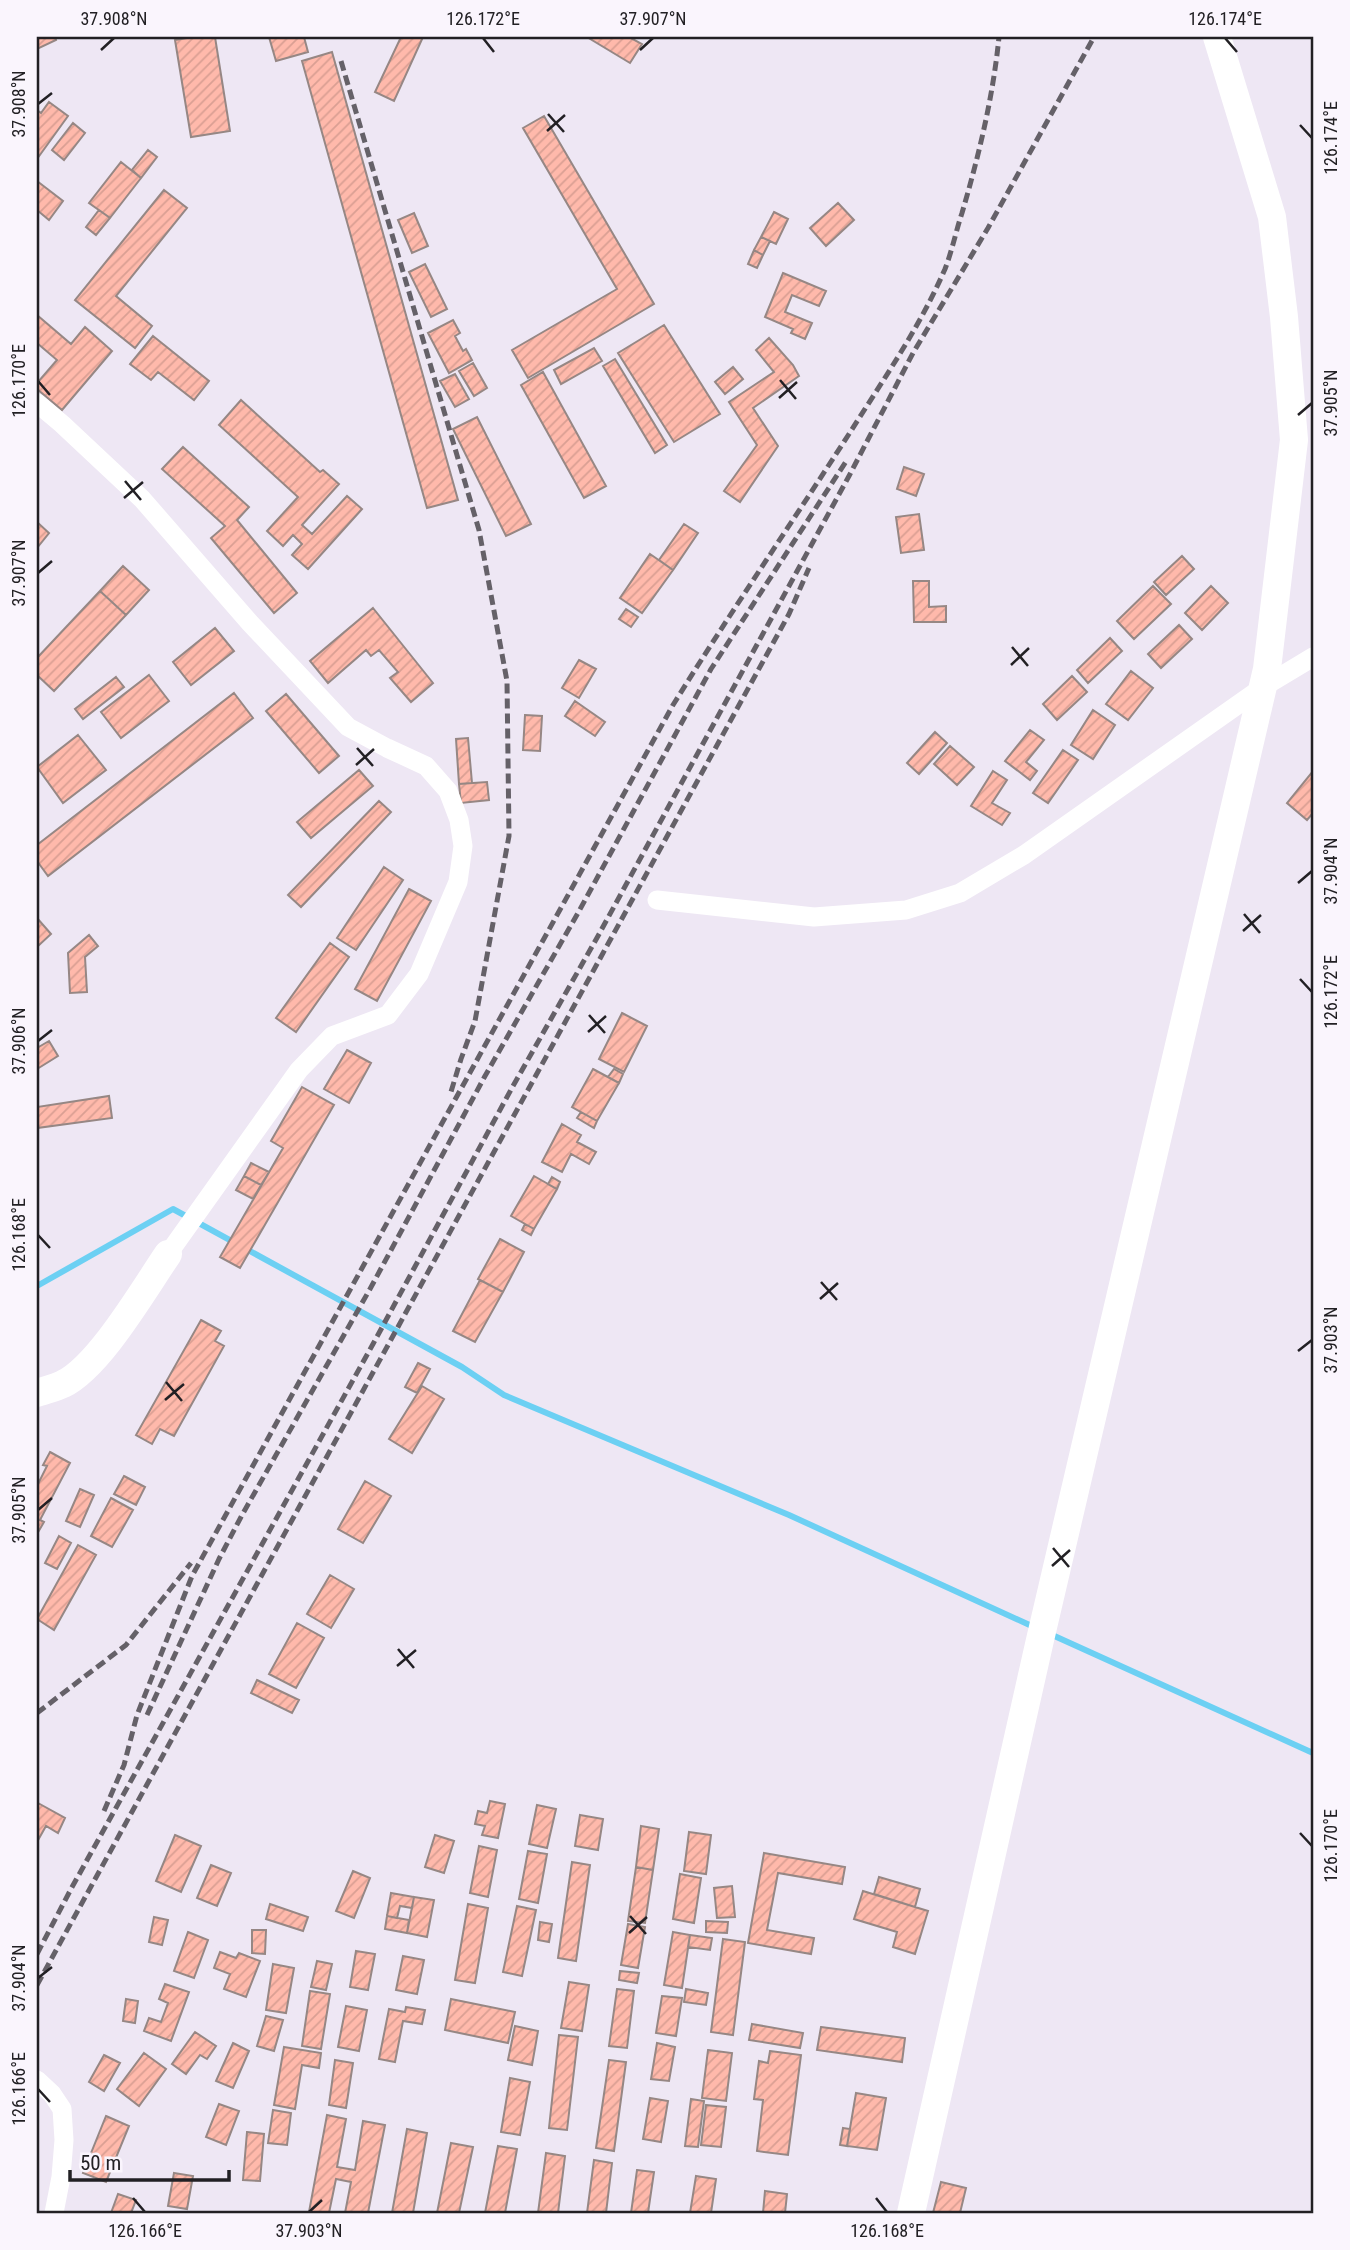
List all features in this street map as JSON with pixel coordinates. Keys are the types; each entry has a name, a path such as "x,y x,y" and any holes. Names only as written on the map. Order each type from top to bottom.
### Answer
{"street":[{"path":"911,2213 1040,1640 1267,669 1294,440 1284,317 1272,217 1217,37"},
{"path":"37,403 142,499 250,623 348,727 426,765 448,791 459,820 463,846 458,882 419,974 387,1015 332,1036 299,1070 88,1365 64,1384 37,1393"},
{"path":"657,900 814,917 906,910 960,893 1024,855 1263,687 1313,657"},
{"path":"37,2080 52,2094 62,2109 64,2140 54,2213"}],"building":[{"path":"37,37 55,37 56,40 37,49"},
{"path":"215,37 230,131 191,137 175,40"},
{"path":"269,37 304,37 308,52 276,61"},
{"path":"401,37 423,37 394,101 375,92"},
{"path":"587,37 629,37 642,44 630,63"},
{"path":"332,52 458,500 427,508 302,61"},
{"path":"49,102 68,116 37,159 37,110 41,113"},
{"path":"544,116 654,304 528,378 512,350 617,289 523,128"},
{"path":"73,123 85,133 64,160 52,150"},
{"path":"148,150 157,157 141,178 132,170"},
{"path":"121,162 141,178 110,218 89,203"},
{"path":"37,181 63,201 49,220 37,210"},
{"path":"164,190 187,208 116,296 152,326 135,348 75,300"},
{"path":"838,203 854,220 826,246 810,228"},
{"path":"99,210 110,218 96,235 86,227"},
{"path":"774,212 788,219 776,244 761,237"},
{"path":"414,213 428,246 412,253 398,220"},
{"path":"761,237 770,241 763,255 754,250"},
{"path":"754,250 763,255 757,268 748,264"},
{"path":"425,264 447,309 431,317 409,272"},
{"path":"783,273 826,291 819,306 792,295 785,312 812,323 805,339 791,333 793,329 765,317"},
{"path":"37,315 71,344 85,327 112,351 62,410 37,389 37,383 57,360 37,343"},
{"path":"453,320 460,333 455,336 463,351 466,349 472,360 449,373 428,333"},
{"path":"664,325 720,414 674,442 618,353"},
{"path":"153,336 209,381 194,400 158,372 151,380 130,364"},
{"path":"769,338 793,365 799,376 753,408 778,446 740,502 724,491 757,445 729,402 774,372 756,350"},
{"path":"594,348 602,361 561,384 554,370"},
{"path":"615,359 667,445 655,453 603,366"},
{"path":"473,363 487,388 474,396 459,371"},
{"path":"733,367 743,379 725,394 715,382"},
{"path":"543,372 606,486 584,498 521,385"},
{"path":"455,374 469,399 455,407 440,381"},
{"path":"241,400 320,472 323,470 339,484 302,525 312,534 347,496 362,509 308,569 292,555 302,544 293,535 283,546 267,531 298,497 219,425"},
{"path":"477,417 531,524 506,536 453,429"},
{"path":"183,447 249,507 237,520 297,593 274,613 211,538 225,526 162,469"},
{"path":"904,467 924,474 916,496 897,489"},
{"path":"919,514 924,550 901,553 896,517"},
{"path":"37,522 49,533 37,548"},
{"path":"684,524 698,533 673,570 659,560"},
{"path":"650,554 673,570 642,613 620,598"},
{"path":"1182,556 1194,569 1166,595 1154,582"},
{"path":"123,566 149,590 126,615 100,591"},
{"path":"913,581 929,581 929,607 946,606 946,622 914,622"},
{"path":"1153,586 1171,604 1134,639 1117,621"},
{"path":"1211,586 1228,603 1202,630 1185,613"},
{"path":"100,591 126,615 54,691 37,675 37,658"},
{"path":"373,608 433,683 411,702 390,678 398,672 379,650 371,656 366,650 328,683 310,661"},
{"path":"626,609 638,617 631,627 619,619"},
{"path":"1179,625 1192,639 1161,668 1148,654"},
{"path":"215,628 234,651 191,685 173,662"},
{"path":"1110,638 1122,651 1088,683 1077,670"},
{"path":"579,660 596,669 579,698 562,688"},
{"path":"1131,671 1153,688 1128,720 1106,704"},
{"path":"149,675 169,701 121,738 101,712"},
{"path":"1072,676 1087,692 1057,720 1043,704"},
{"path":"116,677 124,687 83,719 75,709"},
{"path":"234,693 253,718 48,876 37,861 37,845"},
{"path":"286,694 339,756 319,773 266,711"},
{"path":"575,701 605,722 595,736 565,716"},
{"path":"1093,710 1115,725 1093,759 1071,745"},
{"path":"525,715 542,716 540,751 523,750"},
{"path":"1030,730 1044,740 1026,762 1037,771 1030,780 1005,761"},
{"path":"935,732 947,743 919,774 907,763"},
{"path":"78,735 106,770 63,803 37,767"},
{"path":"468,738 472,783 459,784 456,739"},
{"path":"950,746 974,767 957,785 934,764"},
{"path":"1063,750 1078,760 1048,803 1033,793"},
{"path":"359,770 373,786 311,838 297,822"},
{"path":"993,771 1007,780 992,803 1010,813 1002,825 971,806"},
{"path":"1313,771 1313,813 1307,820 1287,803"},
{"path":"487,782 489,800 461,803 459,784"},
{"path":"379,801 391,812 301,907 288,895"},
{"path":"384,867 403,880 356,950 337,938"},
{"path":"409,889 431,901 377,1001 355,989"},
{"path":"37,918 51,934 37,947"},
{"path":"89,935 98,946 85,957 87,992 70,993 68,953"},
{"path":"330,943 349,957 296,1032 276,1018"},
{"path":"622,1013 647,1026 624,1072 599,1059"},
{"path":"49,1041 58,1056 37,1069 37,1048"},
{"path":"347,1050 371,1063 349,1103 324,1089"},
{"path":"593,1069 619,1083 597,1121 572,1107"},
{"path":"614,1069 623,1074 619,1083 608,1077"},
{"path":"302,1087 334,1105 240,1268 220,1257 283,1148 271,1141"},
{"path":"109,1096 112,1118 37,1128 37,1107"},
{"path":"581,1112 597,1121 594,1128 577,1118"},
{"path":"562,1124 581,1135 577,1142 596,1152 589,1164 571,1154 562,1172 542,1162"},
{"path":"251,1163 269,1172 261,1185 244,1176"},
{"path":"244,1176 261,1185 253,1199 236,1190"},
{"path":"534,1176 557,1189 534,1229 511,1216"},
{"path":"552,1177 560,1182 557,1189 548,1184"},
{"path":"525,1224 534,1229 531,1235 522,1230"},
{"path":"500,1239 524,1252 503,1292 478,1279"},
{"path":"480,1280 503,1292 475,1342 453,1331"},
{"path":"201,1320 221,1331 215,1341 224,1346 174,1436 160,1429 152,1444 136,1435"},
{"path":"418,1363 430,1369 417,1393 405,1387"},
{"path":"422,1386 444,1399 412,1453 389,1439"},
{"path":"50,1452 70,1463 40,1520 44,1522 37,1534 37,1486 47,1466 43,1465"},
{"path":"124,1476 145,1487 136,1505 114,1494"},
{"path":"365,1481 391,1496 363,1543 338,1529"},
{"path":"80,1489 94,1495 80,1527 66,1521"},
{"path":"111,1498 133,1510 112,1547 91,1536"},
{"path":"59,1536 71,1543 57,1569 45,1563"},
{"path":"78,1545 96,1555 54,1630 37,1619"},
{"path":"330,1575 354,1589 331,1628 307,1614"},
{"path":"297,1623 324,1638 296,1688 269,1674"},
{"path":"257,1680 299,1700 292,1713 251,1693"},
{"path":"490,1801 505,1804 498,1838 482,1835 485,1826 475,1824 478,1811 487,1813"},
{"path":"38,1803 65,1818 58,1833 46,1826 37,1842"},
{"path":"537,1805 556,1809 547,1848 529,1844"},
{"path":"580,1815 603,1819 598,1850 575,1846"},
{"path":"641,1826 659,1829 653,1870 636,1867"},
{"path":"689,1832 711,1835 706,1874 684,1871"},
{"path":"175,1835 201,1846 181,1892 156,1881"},
{"path":"435,1835 454,1841 444,1873 425,1867"},
{"path":"479,1846 497,1850 488,1897 470,1893"},
{"path":"528,1851 547,1854 538,1903 519,1899"},
{"path":"764,1853 845,1867 842,1884 778,1873 767,1930 814,1938 811,1954 748,1943"},
{"path":"572,1862 590,1865 576,1961 558,1958"},
{"path":"211,1865 231,1873 217,1906 197,1898"},
{"path":"636,1867 653,1870 645,1923 628,1921"},
{"path":"353,1871 370,1878 354,1918 336,1911"},
{"path":"680,1874 701,1878 694,1923 673,1919"},
{"path":"879,1877 920,1889 915,1907 874,1894"},
{"path":"732,1886 735,1917 717,1918 714,1888"},
{"path":"863,1891 928,1911 915,1954 893,1947 897,1932 854,1919"},
{"path":"391,1893 414,1897 412,1908 400,1906 397,1918 387,1916"},
{"path":"414,1897 434,1900 427,1937 407,1933"},
{"path":"270,1904 308,1917 303,1931 266,1919"},
{"path":"468,1904 488,1908 475,1983 455,1980"},
{"path":"517,1906 536,1910 522,1976 503,1972"},
{"path":"387,1916 409,1920 407,1933 385,1929"},
{"path":"154,1917 168,1920 162,1945 149,1942"},
{"path":"706,1921 728,1922 727,1933 706,1932"},
{"path":"540,1922 552,1924 549,1942 538,1940"},
{"path":"628,1924 645,1927 638,1968 621,1965"},
{"path":"252,1930 266,1930 265,1954 252,1953"},
{"path":"188,1932 208,1940 194,1978 174,1971"},
{"path":"673,1932 690,1935 682,1988 664,1985"},
{"path":"690,1935 712,1938 710,1950 688,1947"},
{"path":"723,1939 745,1942 733,2035 711,2032"},
{"path":"356,1951 375,1954 368,1990 350,1987"},
{"path":"220,1952 236,1958 239,1953 260,1961 246,1997 224,1989 230,1974 214,1968"},
{"path":"403,1956 424,1960 417,1994 396,1990"},
{"path":"317,1961 332,1964 326,1990 311,1987"},
{"path":"273,1964 294,1968 286,2013 266,2010"},
{"path":"620,1971 639,1973 637,1983 619,1980"},
{"path":"569,1982 589,1985 582,2031 561,2028"},
{"path":"165,1984 189,1992 171,2041 144,2031 149,2018 161,2022 168,2003 159,1999"},
{"path":"617,1989 634,1991 627,2048 609,2046"},
{"path":"686,1989 708,1993 706,2005 684,2002"},
{"path":"310,1991 330,1994 321,2049 302,2046"},
{"path":"662,1996 682,1998 676,2036 656,2033"},
{"path":"126,1999 138,2001 135,2023 123,2021"},
{"path":"451,1999 515,2012 508,2043 445,2030"},
{"path":"346,2006 367,2010 359,2051 338,2047"},
{"path":"406,2007 425,2010 422,2024 403,2021 395,2062 379,2059 389,2009 405,2012"},
{"path":"266,2016 283,2020 274,2051 257,2046"},
{"path":"752,2024 803,2033 800,2048 749,2040"},
{"path":"515,2026 538,2031 532,2065 508,2060"},
{"path":"821,2027 905,2038 902,2062 817,2050"},
{"path":"195,2032 216,2046 207,2059 200,2055 186,2074 172,2064"},
{"path":"559,2035 578,2037 567,2130 549,2128"},
{"path":"233,2043 249,2051 233,2088 216,2081"},
{"path":"657,2043 675,2047 669,2081 651,2079"},
{"path":"284,2047 321,2053 319,2068 302,2065 295,2109 274,2105"},
{"path":"708,2050 732,2053 726,2101 702,2098"},
{"path":"770,2051 801,2055 788,2155 757,2151 763,2100 754,2099 759,2061 768,2063"},
{"path":"144,2053 166,2069 139,2106 117,2089"},
{"path":"104,2055 120,2063 104,2091 89,2082"},
{"path":"335,2060 353,2063 346,2108 329,2105"},
{"path":"609,2060 626,2062 614,2151 596,2148"},
{"path":"510,2078 530,2082 520,2135 501,2132"},
{"path":"856,2093 886,2098 877,2150 847,2146"},
{"path":"650,2098 668,2101 661,2142 643,2139"},
{"path":"691,2099 704,2101 698,2147 685,2146"},
{"path":"219,2104 239,2111 226,2145 206,2137"},
{"path":"706,2105 726,2107 721,2147 701,2145"},
{"path":"273,2110 291,2113 287,2145 268,2143"},
{"path":"327,2115 346,2119 337,2167 355,2170 363,2121 385,2125 368,2213 345,2213 351,2182 336,2179 329,2213 309,2212"},
{"path":"106,2116 129,2126 106,2182 83,2173"},
{"path":"843,2128 850,2129 847,2146 840,2145"},
{"path":"407,2129 427,2133 413,2213 392,2213"},
{"path":"247,2132 264,2134 260,2181 243,2180"},
{"path":"451,2143 473,2147 459,2213 437,2213"},
{"path":"498,2146 517,2149 505,2213 485,2213"},
{"path":"546,2153 565,2156 558,2213 538,2213"},
{"path":"594,2160 612,2163 606,2213 587,2213"},
{"path":"637,2170 654,2172 648,2213 631,2213"},
{"path":"174,2173 193,2176 187,2209 168,2206"},
{"path":"696,2176 716,2179 711,2213 690,2213"},
{"path":"941,2182 966,2188 960,2213 933,2213"},
{"path":"765,2191 787,2194 785,2213 763,2213"},
{"path":"118,2194 136,2200 131,2213 111,2213"}],"waterway":[{"path":"37,1286 173,1209 462,1367 504,1395 789,1515 1034,1627"},
{"path":"1050,1634 1313,1753"}],"railway":[{"path":"104,1811 124,1765 137,1715 192,1576 673,705 888,373 935,291 950,255 974,169 989,104 999,37"},
{"path":"37,1954 598,936 849,476 913,353 988,228 1094,37"},
{"path":"341,61 479,530 507,681 509,836 475,1021 450,1095"},
{"path":"147,1715 242,1515 370,1289 711,669 847,460"},
{"path":"37,1985 789,614 809,568"},
{"path":"37,1713 126,1645 191,1563"}]}
